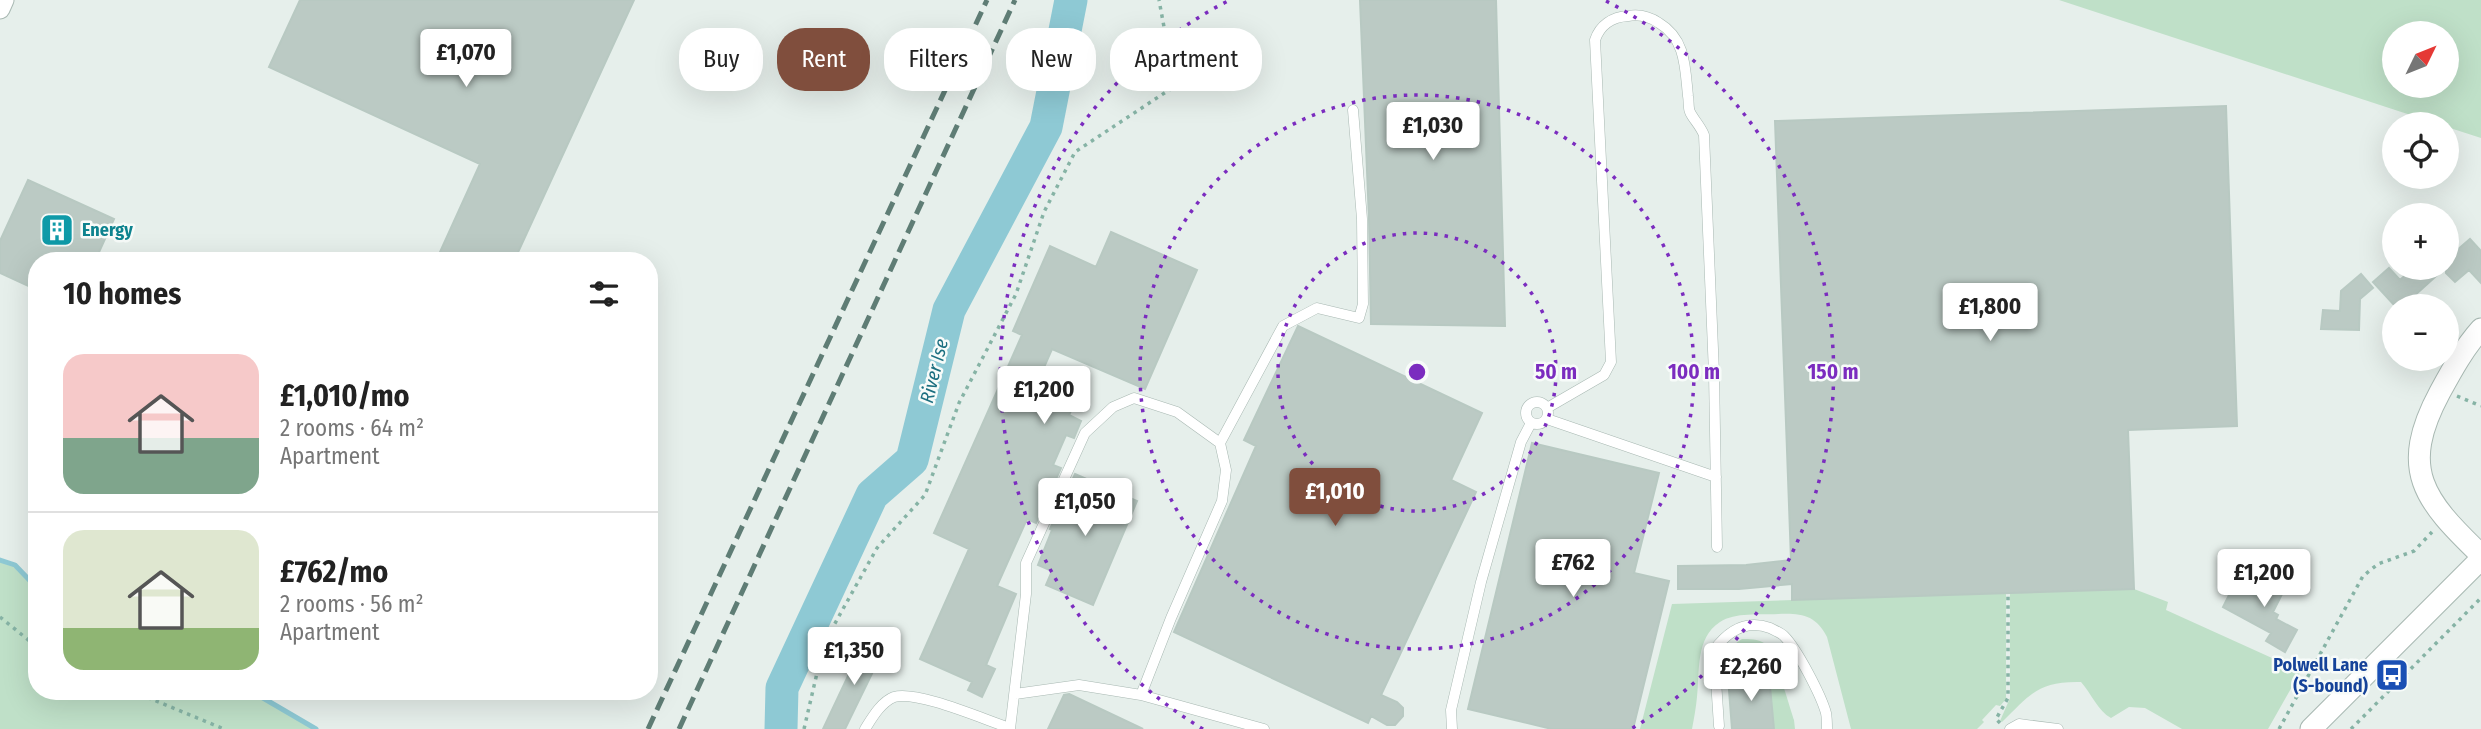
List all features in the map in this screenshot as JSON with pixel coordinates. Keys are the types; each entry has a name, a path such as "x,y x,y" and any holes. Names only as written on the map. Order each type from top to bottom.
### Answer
{"street":[{"path":"0,9 4,0"},
{"path":"2311,729 2481,557 2431,501 2421,478 2418,451 2431,409 2468,343 2481,329"}],"lane":[{"path":"1531,423 1542,424 1547,413 1604,375 1611,362 1594,40 1597,32 1610,20 1631,15 1643,16 1664,25 1680,43 1690,113 1699,123 1704,135 1714,373 1717,547"},
{"path":"1141,695 1222,501 1226,470 1220,443 1283,326 1317,308 1359,318 1363,304 1362,219 1353,110"},
{"path":"865,729 876,712 892,698 912,695 1010,729 1026,594 1026,564 1085,432 1113,407 1134,398 1177,412 1220,443"},
{"path":"1531,423 1526,413 1531,404 1538,402 1547,413 1716,477"},
{"path":"1452,729 1451,710 1480,582 1521,442 1531,423"},
{"path":"1719,726 1714,650 1725,636 1735,629 1751,624 1783,635 1808,672 1826,712 1828,729"},
{"path":"1016,694 1079,685 1141,695 1264,729"},
{"path":"2008,729 2019,724 2058,729"}],"path":[{"path":"804,729 824,643 877,548 925,495 959,403 1016,294 1044,212 1075,152 1175,86 1159,0"},
{"path":"2455,395 2481,406"},
{"path":"2279,729 2363,576 2378,564 2414,551 2435,528"},
{"path":"2008,593 2008,698 1996,719 2008,729"},
{"path":"2351,729 2481,598"},
{"path":"0,617 28,640"},
{"path":"154,700 224,729"}],"green space":[{"path":"2059,0 2481,0 2481,138 2459,131 2459,112 2401,112"},
{"path":"0,560 15,565 28,579 28,700 266,700 316,729 0,729"},
{"path":"2134,589 2168,602 2166,610 2301,671 2268,729 2182,729 2145,708 2129,707 2111,718 2098,706 2081,682 2055,684 2036,691 2000,721 2010,698 2010,593"},
{"path":"2006,593 2006,699 2000,706 1996,705 1977,729 1851,729 1827,637 1813,620 1801,615 1786,614 1740,615 1720,622 1706,637 1700,656 1692,729 1640,729 1672,604"},
{"path":"1742,639 1759,641 1768,648 1781,679 1795,729 1774,729 1769,676 1728,677 1729,651"}],"building":[{"path":"300,0 634,0 518,252 440,252 480,164 269,67"},
{"path":"1360,0 1496,0 1505,326 1371,324"},
{"path":"2226,106 2237,426 2128,430 2134,589 1792,600 1792,584 1739,589 1678,589 1678,566 1746,565 1791,560 1775,121"},
{"name":"Energy","path":"28,180 114,219 99,252 28,252 28,286 0,273 0,241"},
{"path":"1111,232 1197,270 1145,389 1052,349 1038,381 1077,398 1069,415 1081,421 1074,438 1066,435 1053,465 1061,468 1036,523 1027,519 997,586 1016,594 986,665 995,669 982,697 968,690 972,682 920,659 969,549 934,533 1022,335 1013,331 1050,246 1096,267"},
{"path":"2470,239 2481,251 2481,283 2469,270 2459,279 2459,248"},
{"path":"2361,274 2373,288 2360,299 2359,330 2321,329 2323,310 2340,311 2341,291"},
{"path":"2382,274 2382,280 2432,280 2416,294 2384,294 2373,282"},
{"path":"1298,326 1482,413 1451,480 1476,492 1381,695 1397,702 1403,708 1403,716 1395,725 1387,725 1371,716 1368,723 1174,632 1256,446 1244,440"},
{"path":"1532,443 1659,473 1634,573 1669,581 1633,729 1552,729 1468,709"},
{"path":"1075,474 1137,501 1093,605 1046,585 1052,571 1038,565 1052,530 1050,529"},
{"path":"2270,570 2289,580 2273,612 2278,615 2276,619 2297,630 2285,652 2266,641 2271,633 2223,607 2234,585 2256,597"},
{"path":"864,642 883,651 845,729 823,729"},
{"path":"1769,676 1774,729 1732,729 1728,677"},
{"path":"1069,694 1143,729 1048,729 1064,695"}],"waterway":[{"name":"River Ise","path":"781,729 782,688 872,495 912,460 949,310 1046,127 1071,0"},
{"path":"0,560 15,565 28,579"},
{"path":"266,700 316,729"}],"railway":[{"path":"648,729 987,0"},
{"path":"679,729 1015,0"}],"place":[{"name":"Energy","path":"57,230"},
{"name":"Polwell Lane (S-bound)","path":"2392,675"}]}
